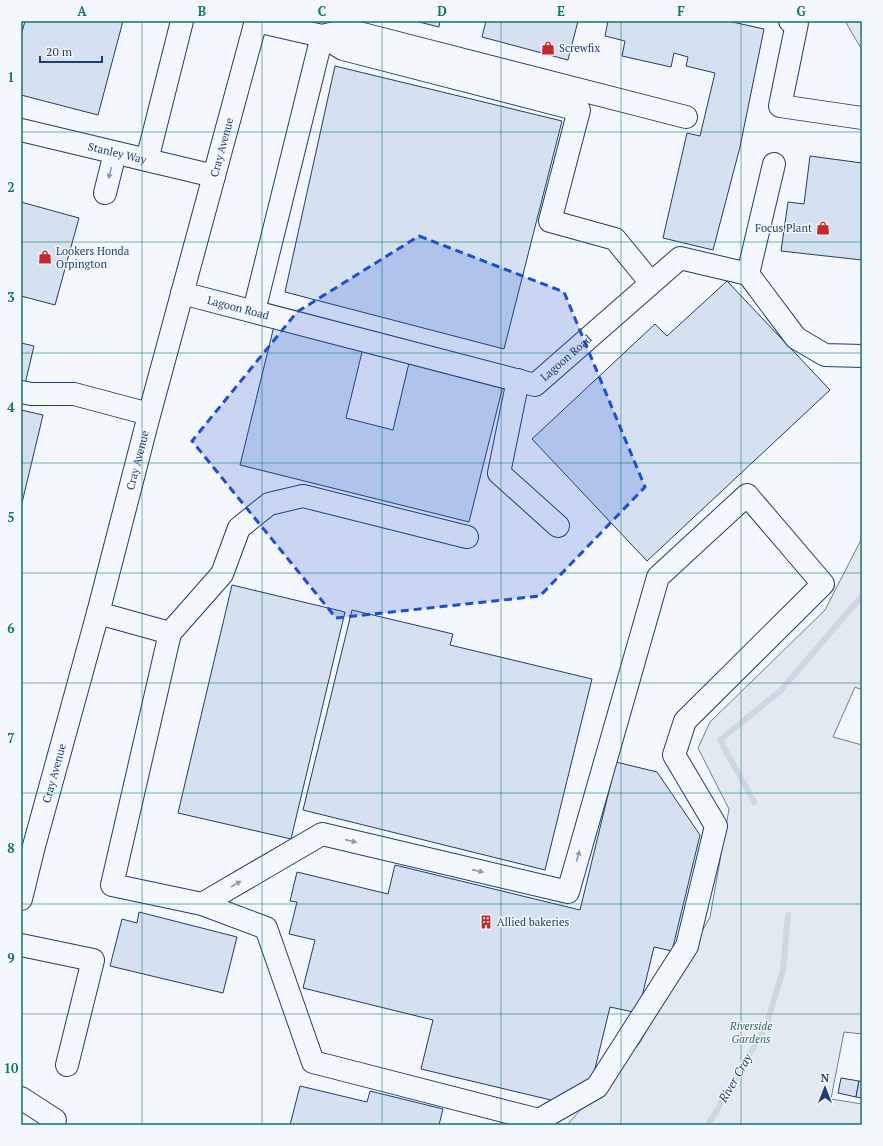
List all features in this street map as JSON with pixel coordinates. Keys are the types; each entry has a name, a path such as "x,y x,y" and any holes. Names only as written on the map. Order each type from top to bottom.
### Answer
{"street":[{"path":"147,160 182,21"},
{"path":"256,21 322,36 343,49 579,110 550,221 615,239 651,283"},
{"name":"Cray Avenue","path":"21,899 28,844 98,613 149,414 256,21"},
{"path":"790,21 797,23 780,106 862,118"},
{"path":"322,36 347,30 686,117"},
{"path":"254,311 322,36"},
{"name":"Stanley Way","path":"21,130 214,176"},
{"path":"105,193 115,153"},
{"path":"774,164 748,274 796,338 825,355 862,356"},
{"name":"Lagoon Road","path":"182,293 535,385 680,258 748,274"},
{"path":"518,380 499,473 558,526"},
{"path":"21,392 31,394 74,394 149,414"},
{"path":"202,904 322,834 568,892 658,577 747,495 823,584 685,721 674,755 716,826 687,946 597,1087 539,1120 313,1062 266,928 202,904 112,884 170,633 222,574 239,528 268,504 303,496 467,537"},
{"path":"98,613 170,633"},
{"path":"21,944 93,960 67,1065"},
{"path":"21,1098 55,1120 53,1125"}],"highlighted area":[{"path":"419,236 564,292 645,487 540,596 336,618 192,441 297,312"}],"green space":[{"path":"845,21 862,21 862,50"},
{"name":"Riverside Gardens","path":"862,538 862,690 855,687 833,737 862,745 862,1034 844,1032 831,1099 862,1104 862,1125 567,1125 639,1044 710,917 729,809 698,748 710,722 825,610"}],"building":[{"path":"25,21 123,21 98,115 21,95 21,36"},
{"path":"415,21 440,21 439,27"},
{"name":"Screwfix","path":"486,21 578,21 568,60 482,37"},
{"path":"608,21 728,21 764,29 740,147 713,250 663,238 687,133 700,136 715,73 686,66 688,57 674,53 671,67 622,56 625,41 605,36"},
{"path":"335,66 562,121 504,349 285,292"},
{"name":"Focus Plant","path":"810,156 862,163 862,260 781,251 788,202 804,204"},
{"name":"Lookers Honda Orpington","path":"21,202 79,218 55,305 21,296"},
{"path":"727,281 830,390 647,561 532,439 655,324 667,336"},
{"path":"274,326 363,348 346,418 393,430 409,363 503,386 469,522 240,465"},
{"path":"21,343 34,346 25,384 21,383"},
{"path":"21,410 43,415 21,507"},
{"path":"232,585 345,612 291,839 178,813"},
{"path":"352,610 453,634 450,645 592,679 545,870 303,810"},
{"name":"Allied bakeries","path":"616,762 657,772 700,835 672,951 654,947 638,1013 610,1007 592,1081 555,1101 421,1069 433,1020 303,988 315,940 289,934 297,902 290,901 297,872 388,894 395,865 580,910"},
{"path":"139,912 237,937 223,993 110,966 122,919 137,923"},
{"path":"841,1078 859,1081 856,1097 838,1093"},
{"path":"859,1081 862,1082 862,1098 856,1097"},
{"path":"300,1086 367,1102 370,1091 443,1109 439,1125 290,1125"}],"waterway":[{"path":"754,802 720,740 780,691 862,596"},
{"name":"River Cray","path":"708,1125 766,1026 783,970 788,915"}],"place":[{"name":"Screwfix","path":"548,48"},
{"name":"Focus Plant","path":"823,228"},
{"name":"Lookers Honda Orpington","path":"45,257"},
{"name":"Allied bakeries","path":"486,922"}]}
